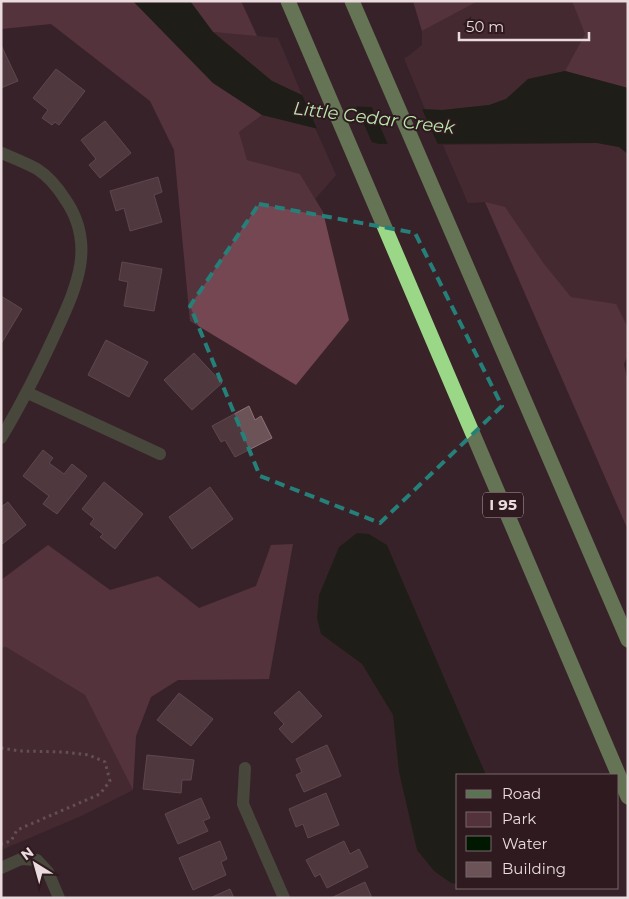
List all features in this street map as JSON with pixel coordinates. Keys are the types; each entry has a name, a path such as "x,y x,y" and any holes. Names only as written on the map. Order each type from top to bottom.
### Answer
{"highway":[{"path":"352,1 628,640"},
{"name":"I 95","path":"289,4 619,774"},
{"name":"I 95","path":"619,775 628,796"}],"street":[{"path":"1,438 28,393 75,290 82,264 80,236 72,209 57,188 38,170 2,153"},
{"path":"28,393 160,454"},
{"path":"245,768 244,804 284,898"},
{"path":"1,868 21,859 37,860 48,872 59,898"}],"path":[{"path":"1,748 90,755 106,762 110,781 100,794 17,830 11,841 1,844"}],"highlighted area":[{"path":"259,204 415,233 502,406 380,523 260,476 190,306"}],"green space":[{"path":"478,1 572,1 585,34 565,71 528,79 506,99 490,105 443,110 425,109 404,58 422,45 422,31"},
{"path":"213,32 278,38 302,95 272,81"},
{"path":"262,115 315,128 336,175 315,199 300,174 247,160 239,132"},
{"path":"597,143 619,147 628,154 628,328 615,304 571,297 485,202 468,203 443,145"},
{"path":"6,647 85,695 133,790 81,816 1,850 1,648"}],"shaded area":[{"path":"1,1 133,1 213,83 262,115 239,132 247,160 300,174 323,212 349,320 296,385 190,321 174,150 150,101 51,24 1,29"},
{"path":"190,1 241,1 257,36 213,32"},
{"path":"413,1 478,1 422,31"},
{"path":"572,1 628,1 628,88 565,71 585,34"},
{"path":"485,202 505,207 544,264 571,297 616,304 628,328 628,355 624,364 628,382 628,530"},
{"path":"293,544 269,679 178,680 151,697 136,736 133,790 85,695 6,647 1,648 1,580 48,545 110,590 158,576 199,608 256,586 271,545"}],"water":[{"name":"Little Cedar Creek","path":"133,1 190,1 213,32 272,81 323,105 442,110 489,105 506,99 528,79 565,71 628,88 628,154 619,147 597,143 379,144 262,115 213,83"},
{"path":"357,533 369,534 387,545 486,774 456,774 456,884 451,883 434,871 417,850 399,772 393,715 362,664 321,634 317,618 319,595 339,547"}],"pier":[{"path":"301,92 323,103 355,104 373,145 318,131"},
{"path":"371,105 421,107 439,147 389,147"}],"building":[{"path":"1,45 18,81 1,88"},
{"path":"56,69 85,91 59,125 55,122 52,125 42,118 48,110 33,98"},
{"path":"105,121 131,153 100,178 89,165 96,159 81,140"},
{"path":"158,177 162,192 154,195 162,222 130,231 124,208 116,211 110,191"},
{"path":"122,262 162,269 154,311 124,306 128,282 119,280"},
{"path":"1,296 22,309 1,344"},
{"path":"106,340 148,362 129,397 88,375"},
{"path":"194,353 222,383 192,410 164,380"},
{"path":"249,406 255,420 261,416 272,438 235,457 225,440 221,442 212,426"},
{"path":"43,450 53,458 49,463 64,474 72,464 87,476 57,514 43,504 49,496 23,476"},
{"path":"104,482 143,514 115,549 100,537 103,534 90,524 94,519 82,509"},
{"path":"210,487 233,519 192,549 169,517"},
{"path":"8,502 26,525 1,545 1,507"},
{"path":"299,691 322,716 292,743 279,729 284,724 274,713"},
{"path":"179,693 213,719 191,746 157,720"},
{"path":"327,745 341,776 304,792 296,775 302,772 296,759"},
{"path":"147,755 194,760 191,780 182,780 181,793 143,789"},
{"path":"326,793 339,825 308,838 303,824 296,827 289,809"},
{"path":"201,798 210,818 203,821 208,831 178,844 165,814"},
{"path":"220,841 227,859 221,862 226,875 193,890 179,858"},
{"path":"344,841 350,854 359,849 368,867 327,888 320,874 315,877 306,860"},
{"path":"365,882 372,898 331,898"},
{"path":"230,889 234,898 210,898"}]}
